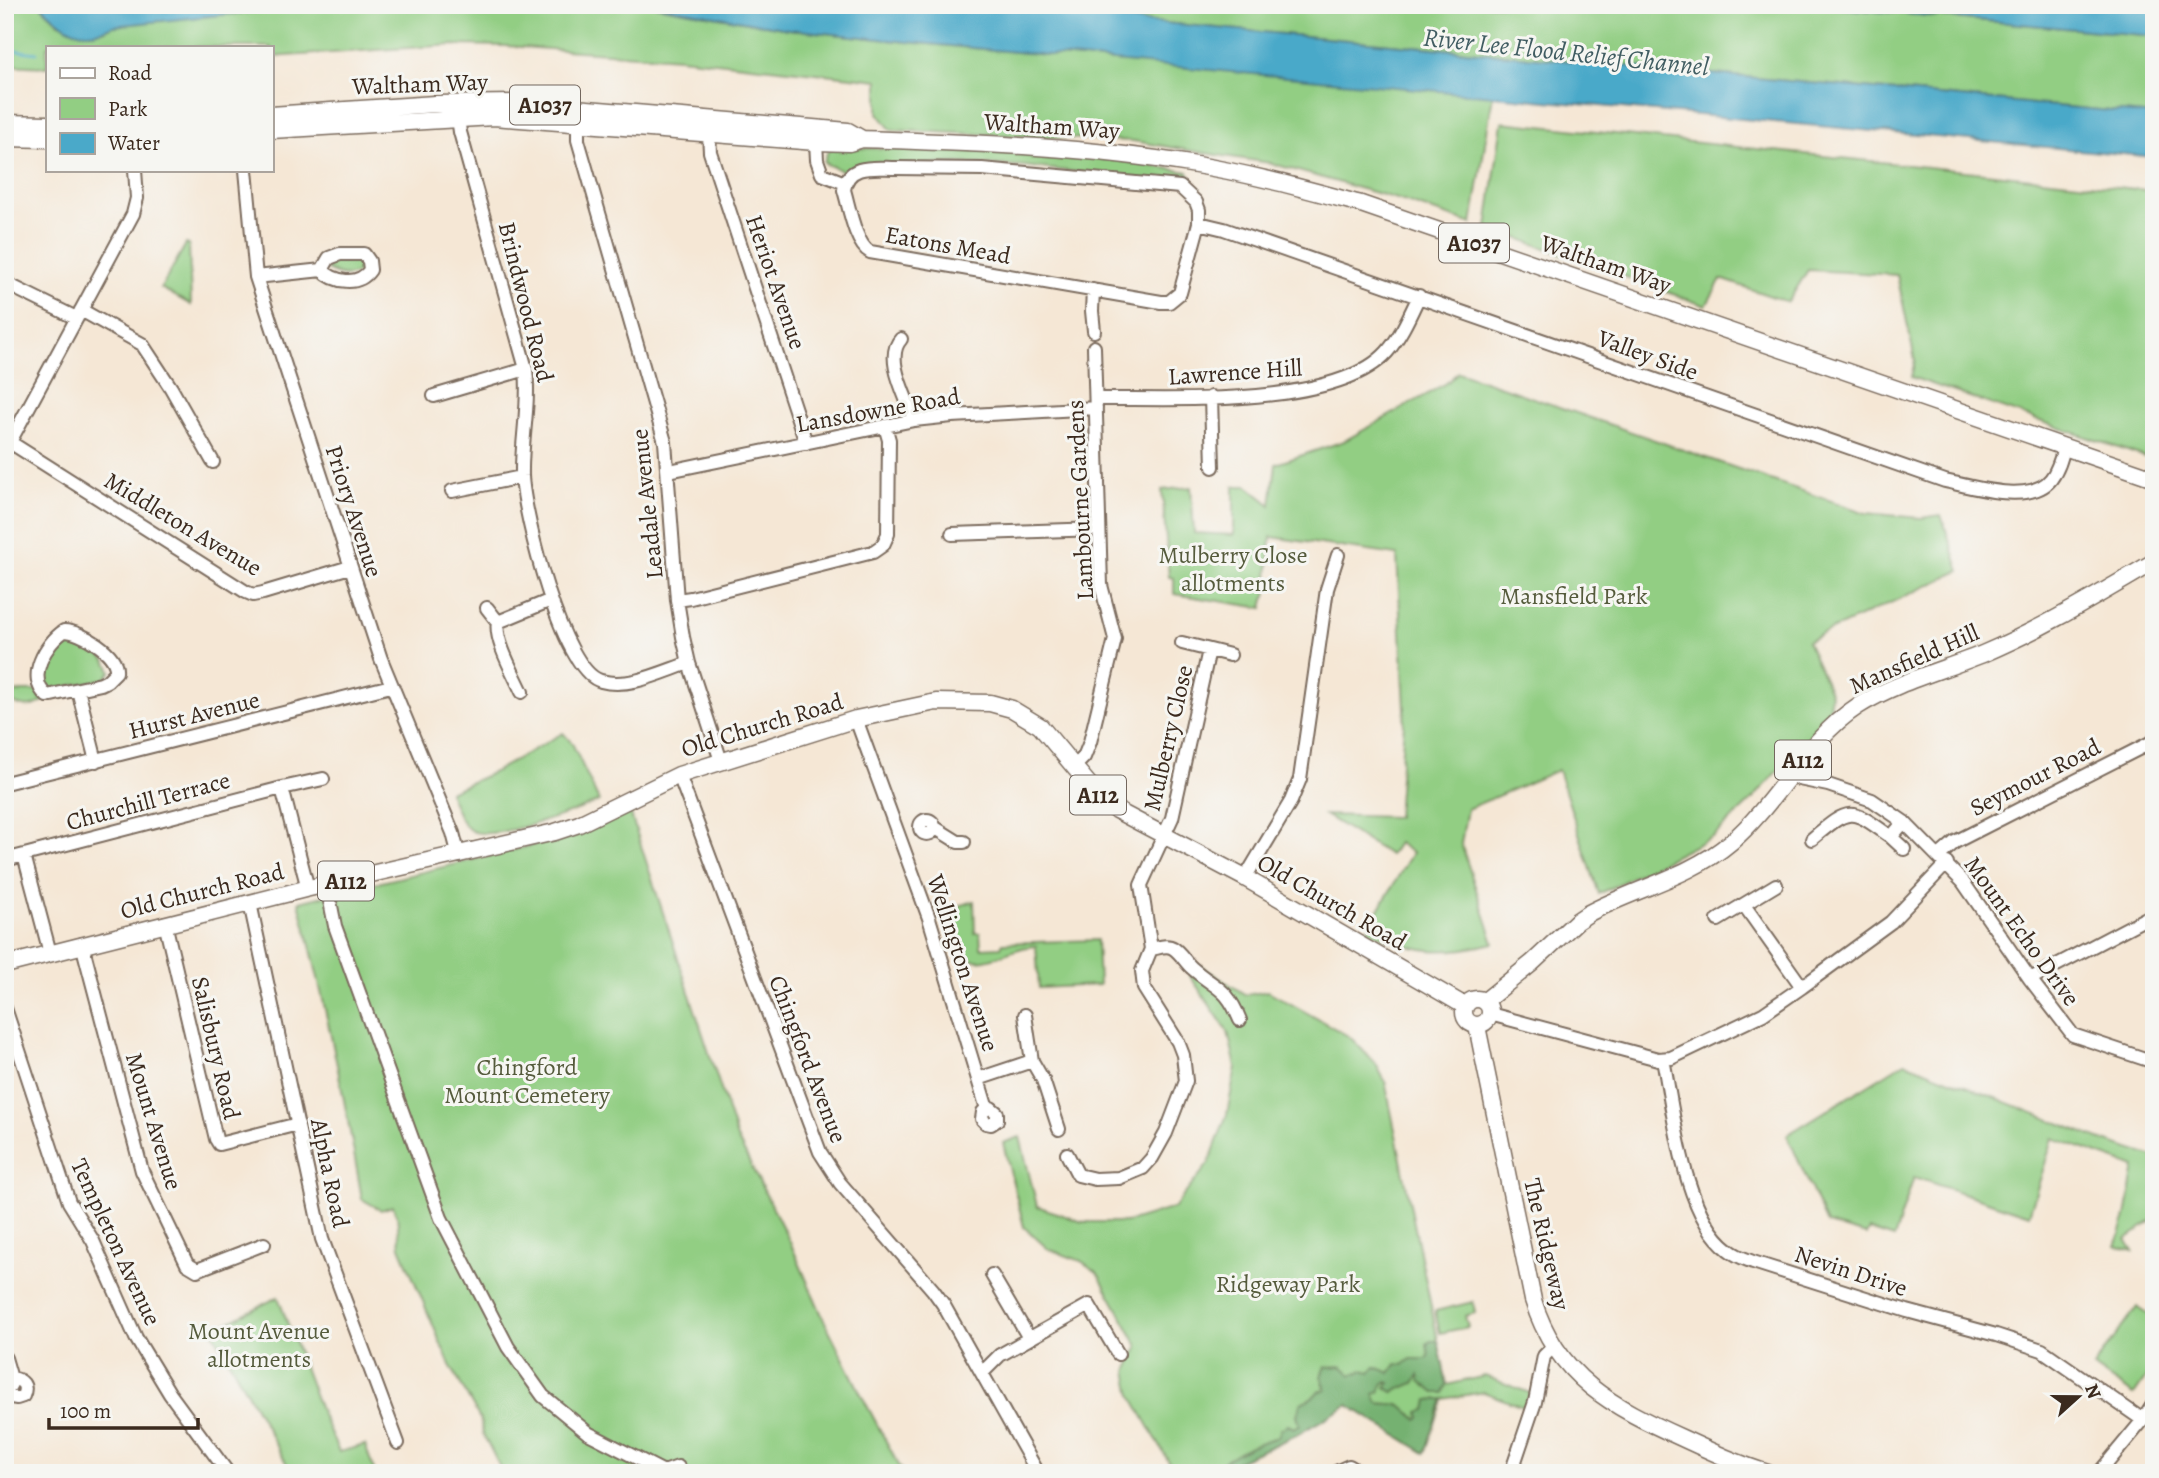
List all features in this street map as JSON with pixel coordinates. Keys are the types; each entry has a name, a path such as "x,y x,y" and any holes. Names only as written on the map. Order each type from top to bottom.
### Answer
{"main road":[{"name":"Waltham Way","path":"381,114 458,118 522,110 578,122 646,121 709,134 817,136 848,131 862,139 1021,145 1123,154 1192,164 1361,204 2154,478"},
{"name":"Waltham Way","path":"273,122 381,114 522,110 817,136"},
{"path":"5,123 46,124"},
{"path":"5,138 46,139"},
{"name":"Mansfield Hill","path":"1487,1008 1507,985 1577,921 1589,913 1679,874 1718,852 1744,830 1836,724 1858,706 2016,639 2154,562"},
{"name":"Old Church Road","path":"5,965 165,923 555,832 579,824 679,775 856,719 936,702 977,701 1001,705 1026,716 1040,726 1091,787 1116,810 1245,878 1465,1006 1465,1018 1477,1026"},
{"name":"A112","path":"1465,1006 1472,1000 1487,1008 1485,1023 1477,1026"},
{"name":"The Ridgeway","path":"1477,1026 1533,1300 1553,1347 1596,1392 1623,1411 1768,1473"}],"street":[{"name":"Brindwood Road","path":"458,118 526,369 528,391 522,477 551,600 578,662 598,681 623,683 689,663"},
{"name":"Leadale Avenue","path":"578,122 578,140 659,416 669,471 677,600 689,663 721,761"},
{"name":"Heriot Avenue","path":"709,134 710,152 806,443"},
{"path":"817,136 817,161 822,174 845,183 855,171 895,168 982,169 1171,185 1186,190 1196,202 1199,223"},
{"path":"7,444 136,207 135,172"},
{"name":"Priory Avenue","path":"246,172 256,277 391,687 453,833 459,856"},
{"name":"Eatons Mead","path":"845,183 844,190 860,241 870,253 1161,302 1169,302 1180,293 1199,223"},
{"name":"Valley Side","path":"1199,223 1224,229 1419,296 1945,481 2017,493 2037,490 2051,479 2064,448"},
{"path":"256,277 321,270"},
{"path":"5,283 142,344 171,387 213,462"},
{"path":"1093,290 1094,331"},
{"name":"Lawrence Hill","path":"1096,404 1261,396 1316,387 1353,374 1386,353 1396,340 1419,296"},
{"path":"901,339 895,349 895,366 914,420"},
{"name":"Lambourne Gardens","path":"1074,767 1088,750 1115,639 1102,594 1094,347"},
{"path":"434,396 526,369"},
{"path":"1211,397 1213,467"},
{"name":"Lansdowne Road","path":"669,471 914,420 1096,404"},
{"path":"677,600 873,552 883,545 888,534 889,440 885,426"},
{"name":"Middleton Avenue","path":"7,444 246,592 263,593 351,567"},
{"path":"452,491 522,477"},
{"path":"952,534 1099,529"},
{"path":"1245,878 1291,801 1300,779 1327,589 1338,555"},
{"path":"498,622 551,600"},
{"path":"486,608 498,622"},
{"path":"498,622 496,629 499,640 522,692"},
{"path":"64,631 77,633 108,653 117,666 116,672 107,681 78,690 47,696 37,681 38,667 45,654 64,631"},
{"name":"Mulberry Close","path":"1182,643 1230,654"},
{"name":"Mulberry Close","path":"1151,949 1141,885 1172,818 1209,650"},
{"name":"Hurst Avenue","path":"5,783 391,687"},
{"path":"78,690 96,761"},
{"name":"Wellington Avenue","path":"856,719 929,918 987,1109"},
{"name":"Seymour Road","path":"1663,1059 1671,1058 1763,1014 1891,922 1955,842 2154,741"},
{"name":"Mount Echo Drive","path":"1791,774 1799,779 1828,785 1872,800 1904,822 1963,882 2030,979 2073,1035 2154,1062"},
{"name":"Chingford Avenue","path":"679,775 820,1152 840,1183 933,1290 1038,1473"},
{"name":"Churchill Terrace","path":"5,860 323,779"},
{"path":"282,788 306,881 305,890"},
{"path":"1812,839 1846,814 1863,816 1904,849"},
{"path":"1891,837 1904,822"},
{"name":"Wellington Avenue","path":"897,832 920,828 927,834 933,832 934,827 958,842 964,842"},
{"path":"24,855 50,953"},
{"path":"1718,920 1776,885"},
{"path":"324,886 329,896 335,926 440,1218 508,1347 543,1396 588,1433 664,1472 678,1467"},
{"name":"Alpha Road","path":"250,903 322,1240 398,1443"},
{"path":"1744,905 1802,987"},
{"path":"2030,979 2154,914"},
{"name":"Salisbury Road","path":"165,923 219,1144 298,1124"},
{"name":"Mount Avenue","path":"82,944 142,1171 187,1264 197,1270 264,1244"},
{"path":"1067,1154 1078,1175 1107,1180 1132,1174 1152,1158 1174,1114 1186,1081 1186,1070 1178,1042 1144,988 1142,971 1151,949 1166,946 1174,948 1195,971 1218,985 1233,1002 1241,1020"},
{"name":"Templeton Avenue","path":"5,1008 69,1202 93,1241 136,1338 170,1394 228,1473"},
{"path":"1487,1008 1663,1059"},
{"path":"1025,1015 1032,1060 1043,1080 1059,1129"},
{"name":"Nevin Drive","path":"1663,1059 1686,1174 1694,1200 1710,1230 1729,1251 1753,1262 1907,1311 2042,1350 2143,1420"},
{"path":"978,1079 1032,1060"},
{"path":"992,1275 1029,1338"},
{"path":"982,1373 1000,1354 1089,1305 1118,1354"},
{"path":"1511,1473 1535,1402 1544,1356 1553,1347"},
{"path":"5,1358 12,1378 5,1396"},
{"path":"2099,1473 2154,1403"},
{"path":"1335,1473 1349,1466 1361,1473"}],"green space":[{"path":"5,5 40,5 59,23 103,31 113,26 146,22 320,5 650,5 788,29 907,42 1493,95 1472,224 1397,199 1270,163 1133,141 891,130 878,113 878,80 680,58 454,45 273,57 273,46 46,46 46,67 5,65"},
{"path":"971,5 1807,5 2154,36 2154,115"},
{"path":"1502,122 2154,191 2154,460 1911,377 1915,360 1897,275 1808,270 1788,302 1721,279 1706,306 1487,227"},
{"path":"833,148 956,149 1102,157 1188,172 1194,185 1023,166 956,163 851,168 845,172 824,163 827,153"},
{"path":"186,244 189,245 191,305 161,288"},
{"path":"336,259 362,259 365,268 346,276 327,270 329,263"},
{"name":"Mansfield Park","path":"1458,372 1866,513 1921,518 1941,515 1960,571 1807,641 1831,694 1828,716 1749,803 1714,836 1599,894 1558,770 1467,809 1461,844 1494,943 1443,951 1400,944 1367,930 1412,853 1398,843 1390,855 1325,815 1397,817 1405,709 1397,555 1271,537 1267,592 1263,608 1174,594 1174,578 1169,577 1162,490 1191,487 1194,533 1234,535 1234,486 1247,486 1271,505 1276,464 1344,441 1426,395"},
{"path":"66,637 80,640 99,653 111,671 105,679 47,690 47,660 54,648"},
{"path":"37,691 41,699 45,700 27,706 8,701 14,693"},
{"path":"563,733 572,743 599,801 573,812 514,829 480,833 466,826 449,792 494,772"},
{"name":"Chingford Mount Cemetery","path":"628,806 737,1138 790,1242 824,1320 903,1473 503,1473 483,1434 480,1419 449,1363 400,1247 397,1215 393,1206 381,1210 362,1199 334,1050 299,902 575,835"},
{"path":"974,901 975,933 980,933 981,948 1001,947 1003,943 1097,940 1099,985 1039,988 1036,946 990,959 972,960 963,957 946,910"},
{"name":"Ridgeway Park","path":"1201,966 1246,995 1268,991 1350,1037 1376,1064 1385,1081 1447,1385 1485,1376 1530,1393 1525,1408 1484,1392 1443,1399 1425,1453 1348,1405 1296,1435 1212,1473 1175,1473 1132,1396 1127,1371 1138,1347 1135,1340 1097,1272 1081,1261 1048,1249 1024,1227 1003,1143 1020,1137 1037,1206 1082,1222 1128,1222 1174,1208 1209,1163 1227,1114 1236,1067 1228,1032 1190,976"},
{"path":"1905,1062 2104,1141 2154,1157 2154,1223 2152,1221 2126,1239 2133,1251 2116,1246 2126,1217 2135,1167 2053,1138 2029,1215 1914,1177 1894,1238 1869,1230 1866,1235 1827,1224 1787,1135"},
{"name":"Mount Avenue allotments","path":"278,1297 320,1410 339,1452 365,1445 375,1473 274,1473 289,1468 212,1330"},
{"path":"1473,1302 1475,1313 1465,1316 1468,1327 1440,1333 1435,1311"},
{"path":"2137,1307 2154,1318 2154,1366 2134,1395 2093,1367"},
{"path":"1438,1341 1447,1385 1444,1393 1435,1393 1420,1381 1419,1375 1414,1383 1393,1392 1386,1387 1390,1383 1383,1383 1379,1392 1374,1394 1378,1403 1401,1405 1417,1419 1420,1418 1419,1412 1426,1410 1428,1400 1443,1399 1425,1453 1348,1405 1296,1435 1211,1473 1210,1469 1240,1451 1278,1437 1281,1429 1288,1425 1294,1428 1300,1425 1297,1415 1301,1403 1319,1391 1326,1390 1321,1376 1326,1367 1342,1366 1352,1375 1363,1370 1370,1372 1376,1367 1390,1373 1396,1364 1403,1365 1411,1359 1429,1357 1427,1343"}],"water":[{"path":"40,5 320,5 113,26 101,31 81,33 65,26"},
{"path":"651,5 971,5 2154,115 2154,157 907,42 788,29"},
{"path":"1807,5 2154,5 2154,36"}],"waterway":[{"path":"5,49 37,53"}],"water label":[{"name":"River Lee Flood Relief Channel","path":"1566,52"}],"park label":[{"name":"Mulberry Close allotments","path":"1233,569"}]}
